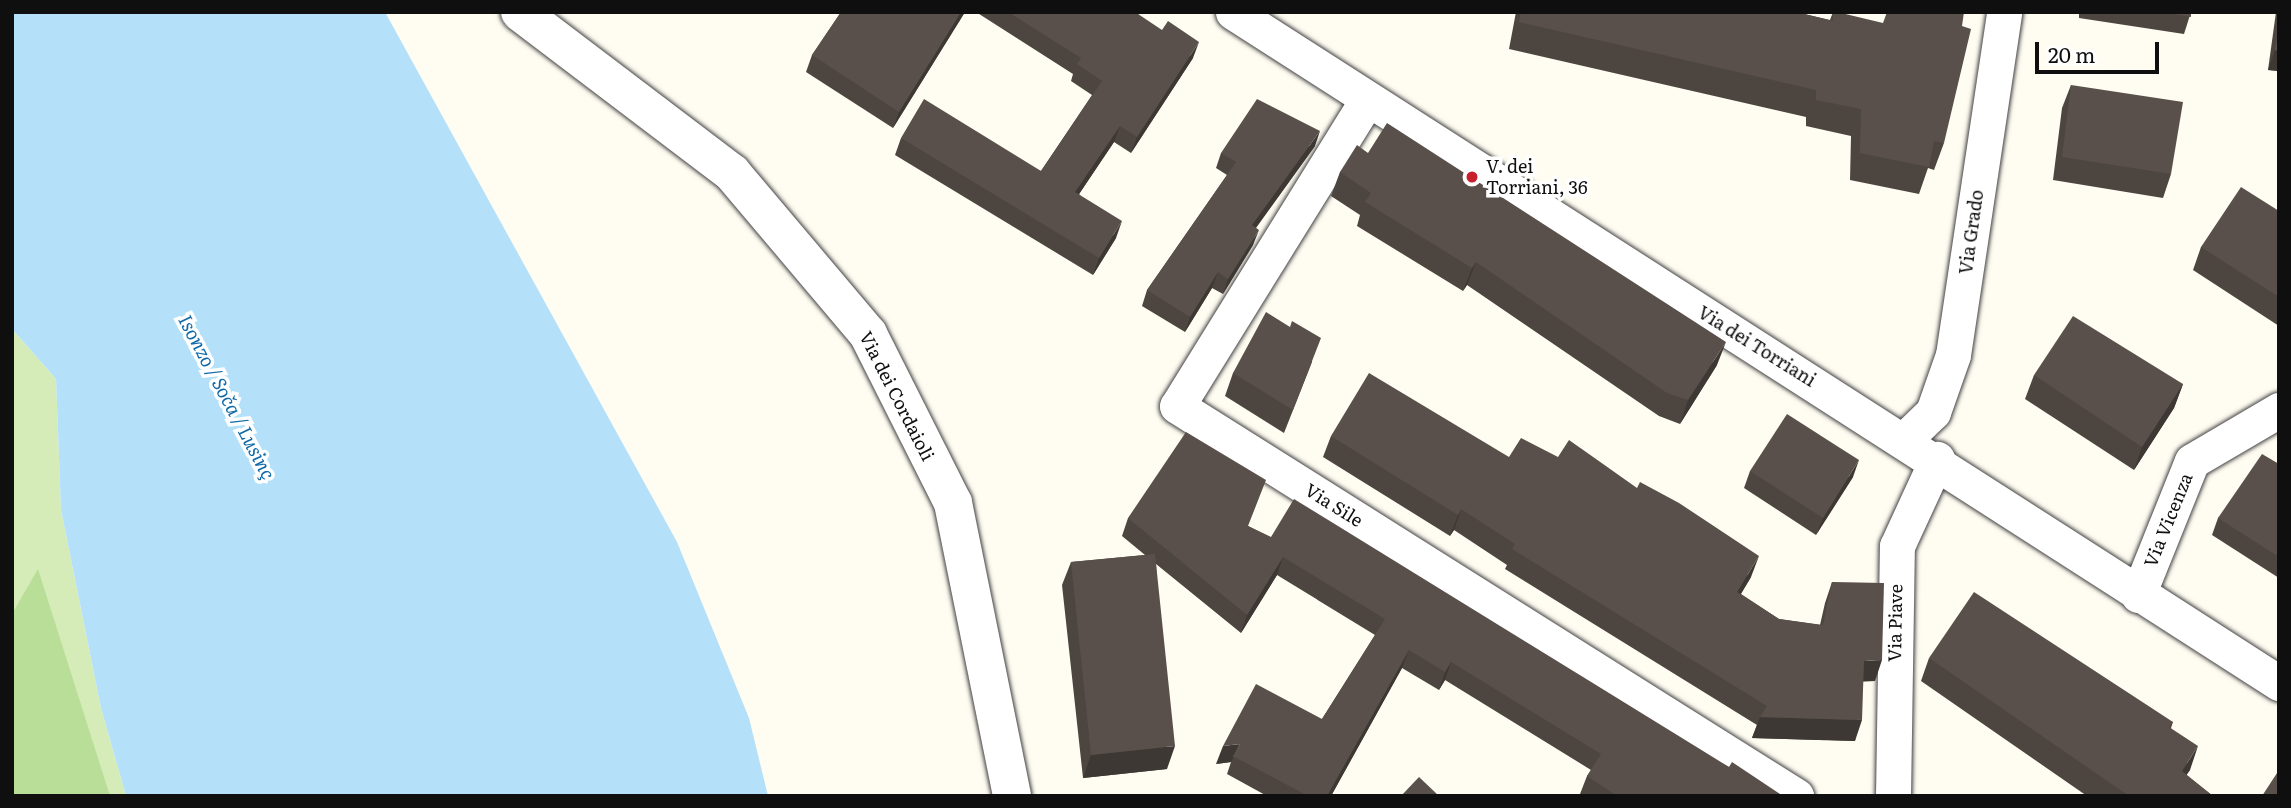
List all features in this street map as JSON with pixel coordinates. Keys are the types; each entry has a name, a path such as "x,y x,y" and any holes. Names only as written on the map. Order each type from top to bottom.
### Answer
{"street":[{"name":"Via dei Cordaioli","path":"520,12 732,173 868,334 953,503 1013,796"},
{"name":"Via dei Torriani","path":"1233,12 1367,100 1937,459 2138,595 2279,683"},
{"name":"Via Grado","path":"1905,439 1933,412 1953,355 2004,12"},
{"name":"Via Sile","path":"1367,100 1177,406 1796,796"},
{"name":"Via Vicenza","path":"2138,595 2192,461 2279,410"},
{"name":"Via Piave","path":"1893,796 1897,546 1937,459"}],"green space":[{"path":"12,329 56,379 61,510 101,708 126,796 12,796"},
{"path":"38,569 110,796 12,796 12,614"}],"water":[{"name":"Isonzo / Soča / Lusinç","path":"12,12 385,12 677,542 749,718 768,796 126,796 101,708 61,510 56,379 12,329"}],"building":[{"path":"841,12 961,12 899,112 812,55"},
{"path":"1008,12 1135,12 1162,30 1168,21 1199,42 1137,137 1120,126 1075,192 1122,221 1099,258 901,138 924,99 1041,171 1102,81 1077,64 1081,58"},
{"path":"1521,12 1796,12 1833,21 1833,12 1837,12 1883,23 1887,12 1964,12 1962,26 1971,29 1944,143 1934,141 1929,167 1860,153 1861,109 1816,100 1816,90 1519,22"},
{"path":"2161,12 2191,12 2191,17"},
{"path":"2279,25 2279,51 2275,50"},
{"path":"2071,85 2183,102 2171,174 2062,157"},
{"path":"1257,99 1320,131 1252,225 1259,230 1228,279 1218,272 1190,317 1147,290 1236,162 1221,153"},
{"path":"1387,123 1726,342 1688,400 1667,393 1476,262 1472,268 1365,202 1371,193 1340,172 1357,145 1368,153"},
{"path":"2241,187 2279,211 2279,297 2201,247"},
{"path":"1266,312 1290,327 1292,321 1321,338 1293,410 1233,373"},
{"path":"2073,316 2183,384 2142,447 2034,375"},
{"path":"1369,373 1509,457 1521,438 1558,457 1569,440 1637,488 1640,482 1679,503 1759,556 1737,592 1779,619 1823,625 1832,582 1884,583 1882,660 1864,661 1862,720 1760,717 1767,706 1512,549 1515,544 1461,509 1458,515 1331,436"},
{"path":"1787,414 1859,460 1823,518 1750,471"},
{"path":"1186,432 1266,480 1248,526 1271,537 1294,499 1729,767 1732,762 1783,796 1617,796 1587,776 1601,754 1451,662 1445,672 1409,650 1327,796 1308,796 1233,756 1240,744 1223,746 1256,684 1322,719 1385,619 1283,557 1247,615 1128,518"},
{"path":"2262,454 2279,464 2279,557 2218,518"},
{"path":"1155,554 1175,746 1091,755 1071,562"},
{"path":"1974,592 2173,722 2169,727 2198,746 2182,771 2213,796 2129,796 1929,658"},
{"path":"2279,770 2279,796 2262,796"},
{"path":"1419,777 1439,796 1401,796"}],"place":[{"name":"V. dei Torriani, 36","path":"1472,177"}]}
